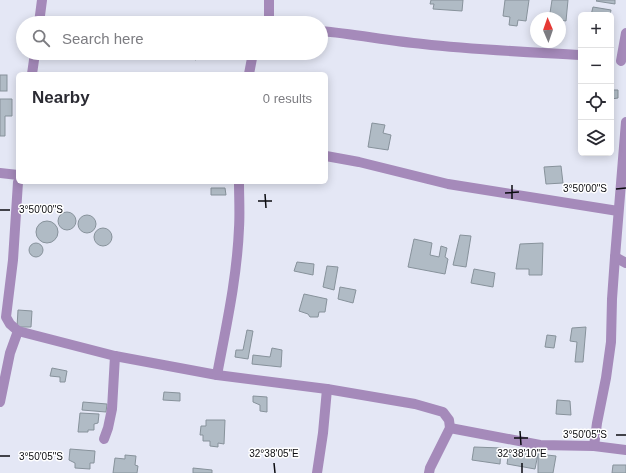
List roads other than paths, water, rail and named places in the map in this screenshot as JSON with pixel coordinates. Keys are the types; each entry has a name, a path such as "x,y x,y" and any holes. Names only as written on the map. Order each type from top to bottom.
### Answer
{"street":[{"path":"40,16 42,0"},
{"path":"269,0 269,16"},
{"path":"328,32 451,47 578,55"},
{"path":"619,61 626,33"},
{"path":"32,72 34,60"},
{"path":"249,72 252,60"},
{"path":"594,446 596,423 606,378 611,342 612,299 618,211 626,122"},
{"path":"328,156 359,162 448,184 618,211"},
{"path":"0,173 16,175"},
{"path":"18,184 13,260 6,317 10,324 18,331 115,356 217,375 327,389 415,404 443,412 449,420 450,428 430,468 429,473"},
{"path":"217,375 230,306 235,268 239,229 239,184"},
{"path":"615,257 626,263"},
{"path":"0,402 10,353 18,331"},
{"path":"104,439 112,409 115,356"},
{"path":"317,473 323,433 327,389"},
{"path":"450,428 540,445 594,446 626,450"}]}
